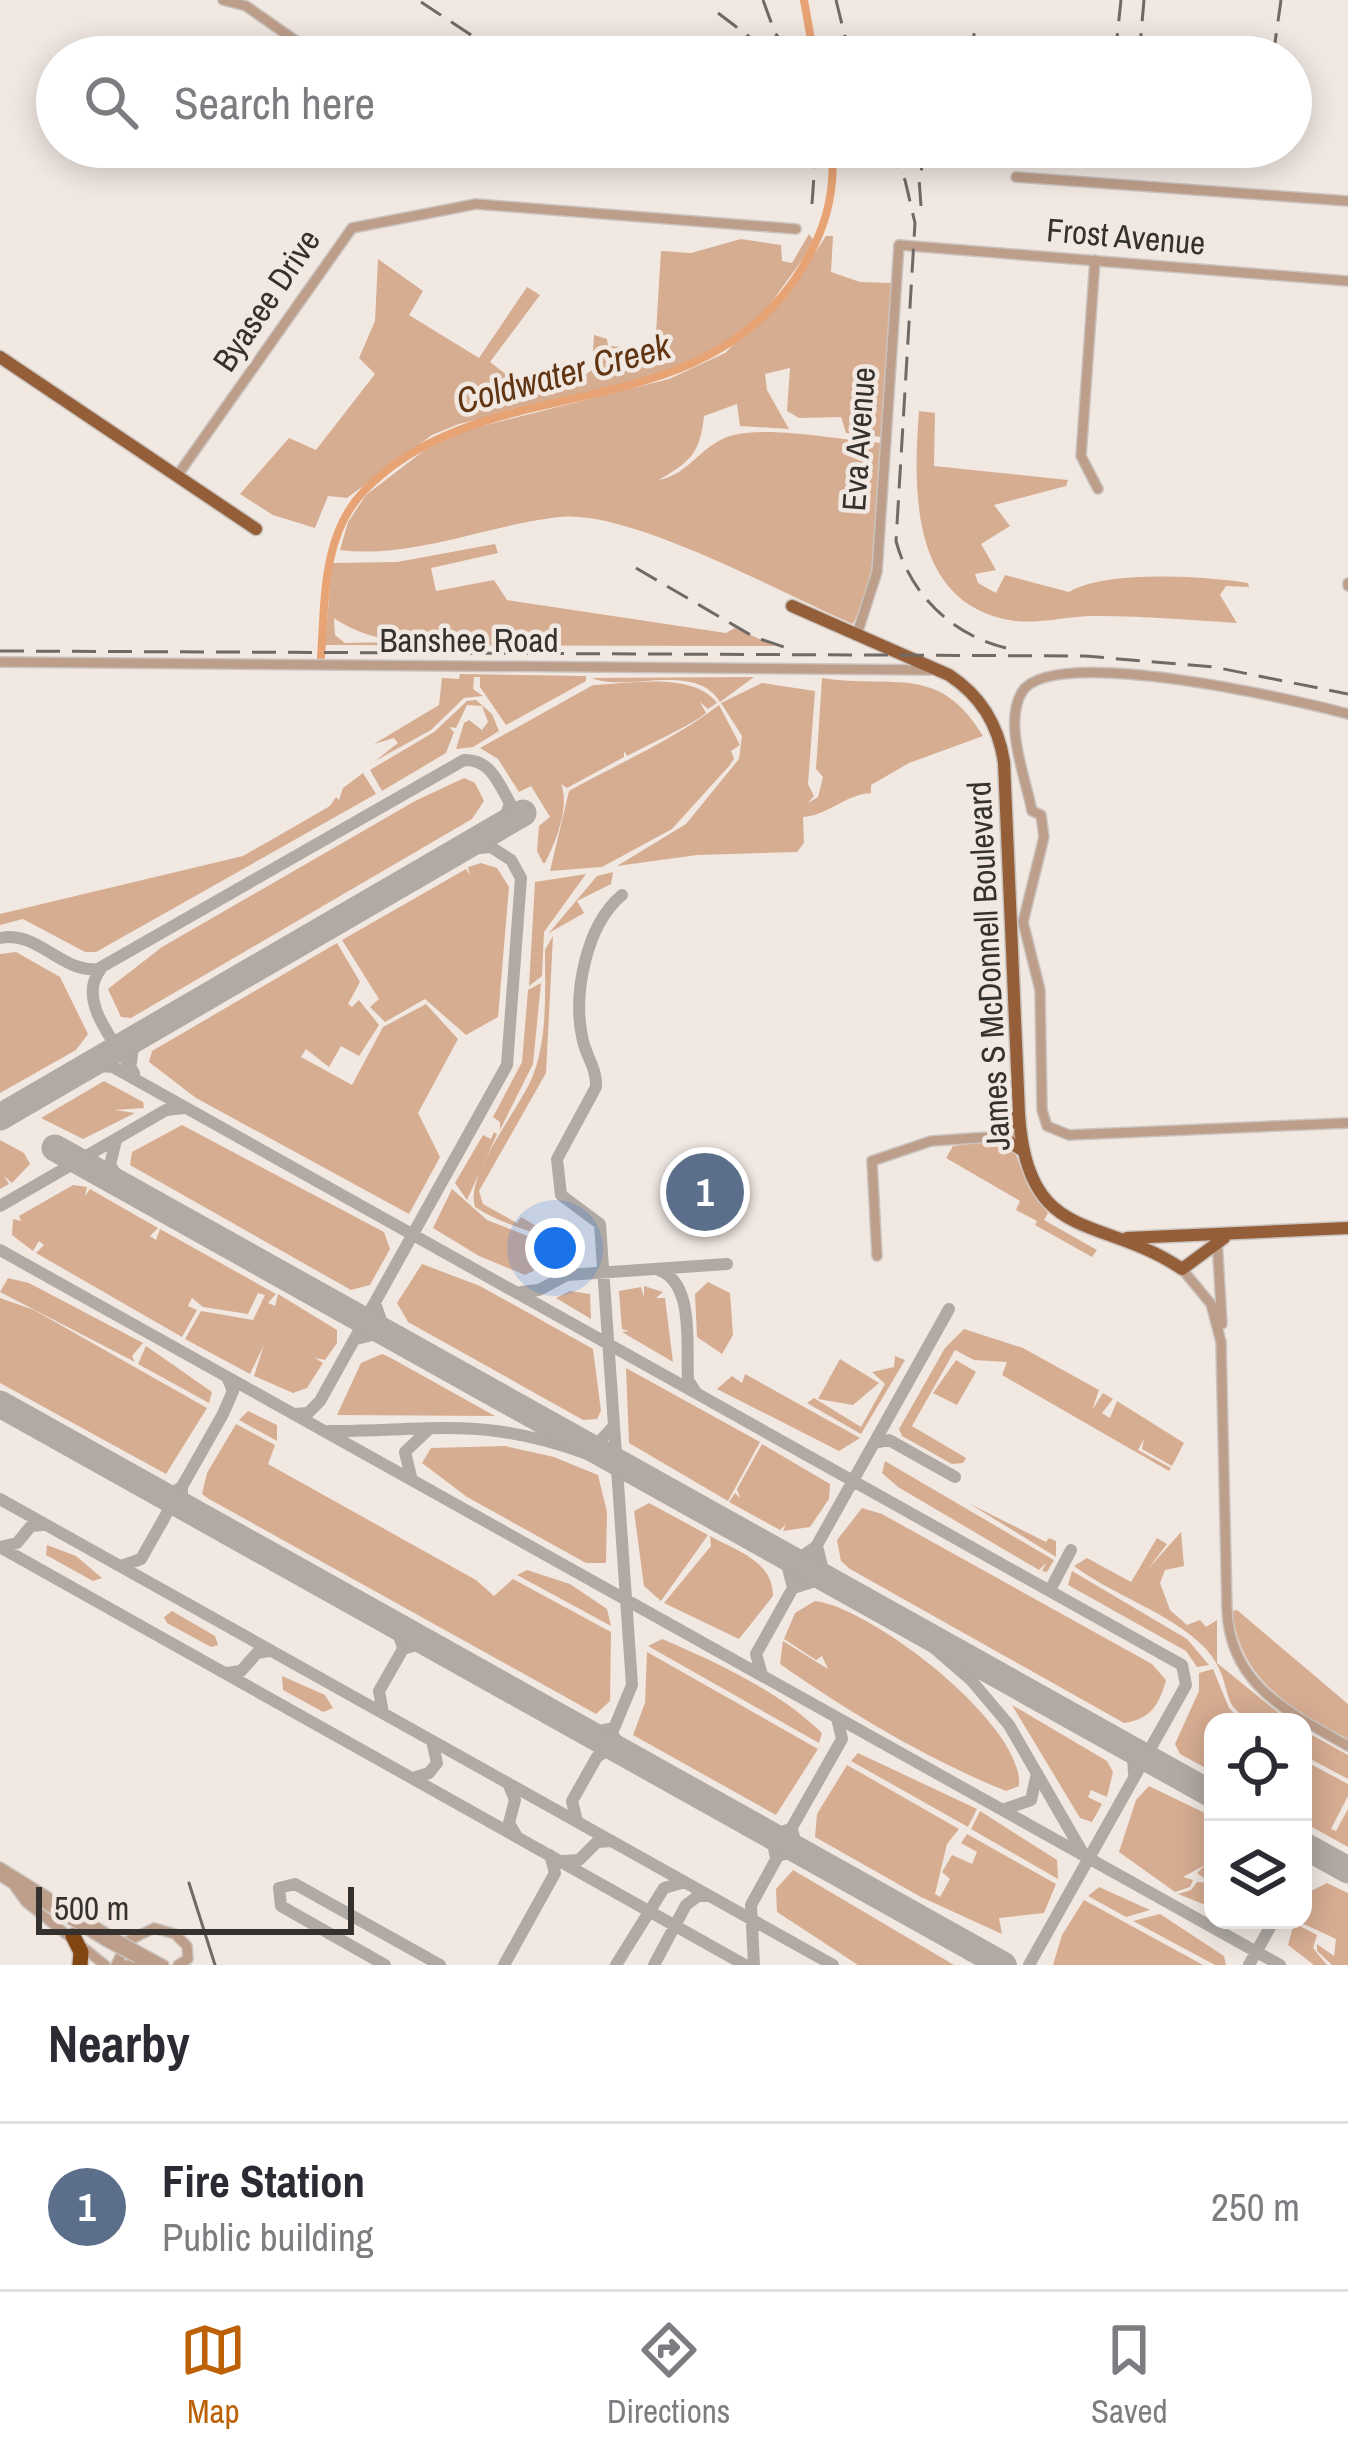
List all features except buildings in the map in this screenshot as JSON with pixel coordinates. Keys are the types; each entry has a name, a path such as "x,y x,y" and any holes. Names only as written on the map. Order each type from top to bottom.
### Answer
{"highway":[{"path":"73,1936 80,1965"}],"main road":[{"path":"0,357 256,529"},
{"name":"James S McDonnell Boulevard","path":"791,606 856,634 904,663 938,670 977,698 992,721 1003,754 1022,1150 1048,1201 1075,1224 1152,1251 1182,1269"},
{"path":"1018,1114 999,1136 1022,1150"},
{"path":"1182,1269 1194,1249 1257,1232 1348,1228"},
{"path":"1102,1235 1220,1242"}],"street":[{"path":"224,0 246,6 289,36"},
{"path":"1016,177 1348,202"},
{"name":"Byasee Drive","path":"177,476 352,228 476,204 796,229"},
{"name":"Frost Avenue","path":"899,245 1348,281"},
{"name":"Eva Avenue","path":"856,634 877,572 899,245"},
{"path":"1095,260 1081,456 1098,489"},
{"name":"Banshee Road","path":"0,662 904,663"},
{"path":"1348,714 1262,692 1190,681 1044,676 1028,685 1018,701 1018,748 1044,837 1024,922 1040,990 1042,1110 1047,1126 1069,1135 1348,1123"},
{"path":"878,1256 872,1161 931,1141 1020,1135"},
{"path":"1220,1242 1227,1619 1232,1646 1248,1676 1270,1700 1348,1746"},
{"path":"1182,1269 1211,1304 1221,1342"},
{"path":"0,1867 149,1965"},
{"path":"0,1876 107,1937"},
{"path":"13,1884 26,1902 105,1965"},
{"path":"117,1965 128,1941 154,1928 175,1934 188,1946 188,1959 178,1965"},
{"path":"117,1965 138,1958 165,1965"}],"shaded area":[{"path":"809,234 815,242 761,317 722,350 667,373 459,424 432,435 347,498 328,496 315,528 273,515 240,494 289,438 316,450 375,374 359,358 375,321 378,259 423,291 409,315 479,358 527,287 540,295 490,362 516,380 552,389 592,370 594,335 607,339 608,346 655,349 661,251 691,253 741,239 781,245 782,261 792,263"},
{"path":"826,236 833,236 831,272 860,282 892,283 882,437 846,433 841,417 799,418 787,411 790,368 765,374 767,390 789,429 740,426 737,404 704,416 700,440 691,456 659,480 680,471 715,443 738,434 789,433 882,443 870,586 853,624 665,539 589,518 532,521 394,550 340,550 348,522 366,495 443,436 669,379 725,353 791,289"},
{"path":"919,411 935,413 934,466 1068,480 1066,486 994,505 1010,526 981,544 996,570 975,574 978,583 996,593 1005,575 1069,592 1130,578 1248,583 1249,587 1226,586 1220,595 1237,623 1098,616 1025,622 980,611 955,593 937,569 925,540 917,475"},
{"path":"495,544 498,553 431,568 436,591 494,580 507,600 726,633 735,628 775,646 325,645 332,563 397,562","holes":["334,618 392,639 415,636 423,629 433,639 486,640 345,643 335,635"]},
{"path":"460,674 586,676 586,681 506,725 480,687 480,677 474,677 473,689 483,696 464,698 431,730 375,761 398,743 394,738 374,744 439,705 442,678 459,679"},
{"path":"754,677 720,702 694,683 592,678"},
{"path":"822,678 932,688 966,713 983,736 909,763 871,785 871,793 803,817 804,843 797,852 697,855 617,866 686,824 739,759 742,736 721,703 762,683 815,691 808,784 814,796 808,803 818,797 823,777 816,769"},
{"path":"676,683 706,693 717,703 708,709 700,702 706,713 692,722 627,756 624,751 624,757 567,788 561,784 560,824 543,863 537,851 539,826 550,817 531,786 519,792 498,759 480,748 593,685"},
{"path":"476,700 492,714 499,731 473,747 456,749 464,723 469,720 482,730 488,722 482,706 467,705 456,728 449,727 454,732 446,753 382,791 370,770 434,732 467,701"},
{"path":"719,705 740,745 731,751 734,759 729,766 672,829 602,867 550,871 569,791"},
{"path":"363,773 376,794 96,952 85,952 23,919 0,925 0,914 243,856 330,806 336,797 339,800 343,788"},
{"path":"464,778 475,783 484,801 472,819 131,1018 121,1017 108,989 162,947 415,801"},
{"path":"481,863 497,868 509,887 498,1017 466,1035 425,999 385,1022 370,1007 379,999 342,940 466,869 470,875 468,867"},
{"path":"613,872 611,884 577,901 584,913 549,933 597,876"},
{"path":"586,874 544,932 542,976 529,986 535,882"},
{"path":"553,936 546,1073 479,1191 483,1204 517,1223 521,1217 577,1250 487,1214 475,1207 474,1194 485,1161 536,1065 544,1016 545,950"},
{"path":"337,943 360,982 348,1004 352,1007 359,1000 379,1025 359,1056 341,1046 329,1067 306,1049 301,1057 352,1085 383,1027 426,1004 458,1039 418,1113 440,1157 409,1214 196,1098 149,1062 152,1051"},
{"path":"16,952 60,977 88,1034 76,1050 0,1093 0,954"},
{"path":"541,983 533,1064 500,1130 500,1122 493,1117 522,1062 528,990"},
{"path":"104,1081 143,1102 144,1108 115,1110 135,1113 83,1139 41,1118"},
{"path":"182,1125 384,1232 390,1249 370,1285 351,1290 130,1165 132,1152"},
{"path":"494,1132 467,1200 455,1183 483,1135 491,1139"},
{"path":"0,1140 24,1153 30,1164 12,1183 4,1176 9,1184 0,1189"},
{"path":"1003,1140 1012,1145 1029,1188 1048,1213 1044,1220 1097,1250 1092,1257 1035,1225 1037,1221 1016,1210 1020,1201 946,1158 953,1146"},
{"path":"73,1185 87,1187 85,1196 90,1189 158,1228 150,1236 156,1240 160,1229 276,1294 268,1303 275,1306 278,1294 337,1330 337,1343 325,1360 315,1358 323,1363 307,1388 293,1393 254,1376 264,1345 250,1374 185,1339 201,1311 253,1320 265,1295 258,1293 248,1314 203,1307 192,1298 188,1306 197,1310 182,1337 36,1253 44,1245 39,1241 33,1251 12,1235 13,1219 21,1221 19,1216"},
{"path":"452,1189 487,1220 571,1253 525,1275 479,1256 433,1228"},
{"path":"706,1199 717,1204 722,1215 717,1226 706,1231 695,1226 690,1215 695,1204"},
{"path":"422,1264 480,1286 593,1349 601,1411 597,1419 583,1420 408,1322 397,1303"},
{"path":"8,1278 29,1283 143,1343 132,1356 135,1362 0,1292"},
{"path":"708,1282 730,1293 733,1335 722,1354 697,1337 695,1294"},
{"path":"644,1286 663,1292 656,1298 665,1298 673,1362 622,1332 629,1331 622,1329 619,1291 641,1287 644,1297"},
{"path":"570,1291 590,1294 591,1319 556,1298"},
{"path":"0,1298 34,1310 207,1408 166,1474 0,1383"},
{"path":"964,1329 1023,1348 1099,1390 1092,1410 1103,1393 1113,1399 1102,1413 1110,1418 1117,1401 1184,1443 1172,1466 1142,1449 1144,1439 1138,1450 1171,1468 1169,1471 1002,1375 1007,1362 974,1360 955,1350 912,1426 966,1458 963,1463 952,1464 902,1436 899,1429 945,1348"},
{"path":"146,1346 212,1392 209,1403 138,1364"},
{"path":"382,1354 495,1416 337,1415 361,1363"},
{"path":"895,1356 905,1360 861,1434 807,1403 814,1398 861,1427 885,1384 872,1372 894,1367"},
{"path":"840,1359 879,1383 853,1405 818,1399"},
{"path":"956,1360 976,1372 957,1405 933,1393"},
{"path":"626,1368 760,1442 728,1501 629,1443"},
{"path":"745,1374 860,1438 839,1451 717,1389 732,1376 742,1383"},
{"path":"248,1411 277,1425 277,1441 239,1420"},
{"path":"236,1424 275,1445 268,1464 476,1580 494,1596 513,1579 611,1632 610,1701 596,1714 202,1494 207,1473"},
{"path":"762,1444 830,1484 829,1499 810,1527 783,1531 786,1524 780,1530 729,1502 735,1493 740,1498 737,1489"},
{"path":"505,1446 554,1457 598,1475 607,1512 606,1563 586,1563 467,1497 422,1463 431,1448"},
{"path":"885,1461 1054,1560 1047,1572 1042,1571 1046,1563 1039,1570 898,1487 882,1473"},
{"path":"649,1503 708,1535 661,1601 644,1586 634,1511"},
{"path":"970,1504 1046,1542 1049,1538 1056,1541 1056,1557"},
{"path":"862,1508 882,1514 1152,1664 1166,1680 1157,1704 1141,1718 1124,1723 850,1569 841,1561 837,1540"},
{"path":"1181,1532 1184,1566 1165,1570 1160,1583 1170,1610 1187,1625 1200,1620 1206,1627 1217,1620 1217,1663 1279,1713 1235,1709 1215,1661 1190,1634 1074,1566 1087,1558 1131,1582 1157,1538 1167,1544 1148,1569"},
{"path":"710,1536 752,1558 771,1584 773,1596 739,1639 664,1603 711,1546"},
{"path":"47,1545 76,1556 102,1578 93,1581 46,1555"},
{"path":"527,1570 570,1584 607,1609 611,1626 517,1575"},
{"path":"1072,1571 1187,1639 1209,1665 1197,1667 1186,1651 1068,1585"},
{"path":"815,1601 840,1608 906,1646 972,1702 998,1732 1014,1761 1019,1786 1006,1791 947,1765 780,1664 783,1641 828,1669 822,1656 816,1660 784,1639 795,1613"},
{"path":"1237,1610 1348,1704 1348,1740 1312,1719 1312,1713 1303,1713 1288,1703 1257,1674 1237,1636 1232,1611"},
{"path":"172,1611 215,1636 218,1645 211,1647 167,1623 164,1617"},
{"path":"662,1639 767,1691 822,1733 819,1743 648,1646"},
{"path":"647,1652 818,1749 776,1815 633,1735 645,1703"},
{"path":"1213,1669 1234,1713 1204,1713 1204,1767 1180,1754 1175,1744 1199,1691 1199,1673"},
{"path":"282,1676 325,1695 333,1708 323,1712 283,1690"},
{"path":"1012,1705 1107,1761 1113,1772 1107,1797 1091,1790 1088,1797 1102,1804 1092,1822 1080,1818"},
{"path":"1312,1735 1348,1755 1348,1779 1312,1760"},
{"path":"858,1753 977,1809 968,1827 851,1761"},
{"path":"847,1765 959,1829 947,1844 935,1894 940,1897 950,1879 942,1872 952,1855 972,1864 977,1852 961,1843 967,1834 1056,1884 1044,1913 999,1918 1002,1934 921,1897 815,1837 817,1814"},
{"path":"1312,1765 1348,1784 1348,1796 1331,1829 1336,1831 1348,1809 1348,1847 1312,1827"},
{"path":"1149,1786 1204,1813 1204,1866 1183,1877 1193,1880 1190,1887 1175,1892 1119,1852 1136,1800"},
{"path":"980,1811 1057,1860 1058,1879 971,1829"},
{"path":"793,1870 954,1965 858,1965 777,1912 776,1889"},
{"path":"1204,1882 1204,1904 1178,1894"},
{"path":"1327,1883 1348,1893 1348,1965 1332,1965 1317,1951 1317,1944 1334,1956 1336,1939 1312,1928 1312,1890"},
{"path":"1099,1887 1150,1910 1126,1917 1088,1896"},
{"path":"1084,1900 1203,1965 1053,1965 1062,1935"},
{"path":"1160,1914 1224,1956 1226,1965 1215,1965 1133,1921"},
{"path":"1292,1929 1306,1929 1317,1935 1313,1948 1327,1965 1314,1965 1288,1945"}],"waterway":[{"name":"Coldwater Creek","path":"804,0 810,36"},
{"name":"Coldwater Creek","path":"321,657 333,548 350,508 364,491 413,452 468,427 646,380 702,358 753,325 797,276 814,245 830,199 833,168"}],"taxiway":[{"path":"0,938 26,940 72,965 98,969 464,760 480,763 497,780 510,803 503,824"},
{"path":"295,1414 308,1413 320,1401 507,1065 521,878 511,860 491,847 457,850"},
{"path":"622,895 599,924 581,982 580,1023 596,1087 557,1159 561,1195 600,1224 632,1685 612,1733 624,1753"},
{"path":"101,969 94,981 96,1008 134,1073"},
{"path":"131,1063 133,1045 146,1032"},
{"path":"89,1065 113,1067 1182,1665 1186,1685 1029,1965"},
{"path":"0,1206 166,1110 184,1108"},
{"path":"116,1140 110,1165 123,1186"},
{"path":"0,1250 1280,1965"},
{"path":"521,1292 539,1290 567,1275 727,1264"},
{"path":"659,1270 670,1277 683,1302 688,1380 695,1391"},
{"path":"356,1339 385,1332 375,1303"},
{"path":"762,1675 756,1654 949,1309"},
{"path":"121,1566 141,1559 223,1414 233,1391 227,1377"},
{"path":"329,1431 455,1428 519,1435 586,1454 671,1492"},
{"path":"578,1440 599,1442 612,1428"},
{"path":"411,1477 405,1452 427,1431"},
{"path":"875,1443 889,1440 955,1477"},
{"path":"157,1492 170,1494 182,1487 182,1500 192,1511"},
{"path":"0,1499 833,1965"},
{"path":"1,1547 17,1543 31,1526 43,1525"},
{"path":"817,1546 825,1578 793,1588 785,1556 804,1555 817,1546"},
{"path":"0,1547 745,1965"},
{"path":"1050,1590 1071,1550"},
{"path":"903,1621 971,1680 1009,1725 1084,1855"},
{"path":"396,1626 403,1648"},
{"path":"383,1713 379,1691 403,1649 426,1642"},
{"path":"226,1673 241,1671 257,1653 269,1651"},
{"path":"776,1858 771,1835 791,1829 842,1739 837,1718"},
{"path":"589,1733 613,1728"},
{"path":"416,1777 429,1773 437,1763 432,1741"},
{"path":"1122,1744 1133,1758 1134,1774"},
{"path":"577,1821 572,1801 597,1757 607,1750 621,1752"},
{"path":"1005,1809 1031,1800 1037,1773"},
{"path":"508,1783 515,1800 509,1823 516,1835"},
{"path":"754,1965 751,1905 778,1856 797,1850 792,1829"},
{"path":"563,1861 579,1860 597,1842 612,1841"},
{"path":"504,1965 555,1873 550,1855"},
{"path":"616,1965 664,1888 685,1882"},
{"path":"385,1965 281,1906 279,1888 295,1884 440,1965"},
{"path":"654,1965 686,1905 698,1896 710,1896"},
{"path":"1249,1965 1269,1929"},
{"path":"997,1962 1011,1965"}],"runway":[{"path":"0,1117 523,813"},
{"path":"55,1148 1204,1790"},
{"path":"0,1404 1003,1965"},
{"path":"1312,1850 1348,1870"}],"tram line":[{"path":"189,1883 215,1965"}],"railway":[{"path":"763,0 777,36"},
{"path":"836,0 845,36"},
{"path":"1117,36 1121,0"},
{"path":"1141,36 1144,0"},
{"path":"1276,36 1281,0"},
{"path":"421,2 472,36"},
{"path":"718,13 748,36"},
{"path":"974,36 975,23"},
{"path":"812,204 815,168"},
{"path":"898,168 915,223 896,541 912,578 936,610 968,633 1006,648"},
{"path":"921,206 922,168"},
{"path":"636,568 754,637 784,647"},
{"path":"0,651 1085,656 1214,667 1348,694"}],"place":[{"name":"Fire Station","path":"705,1192"}]}
